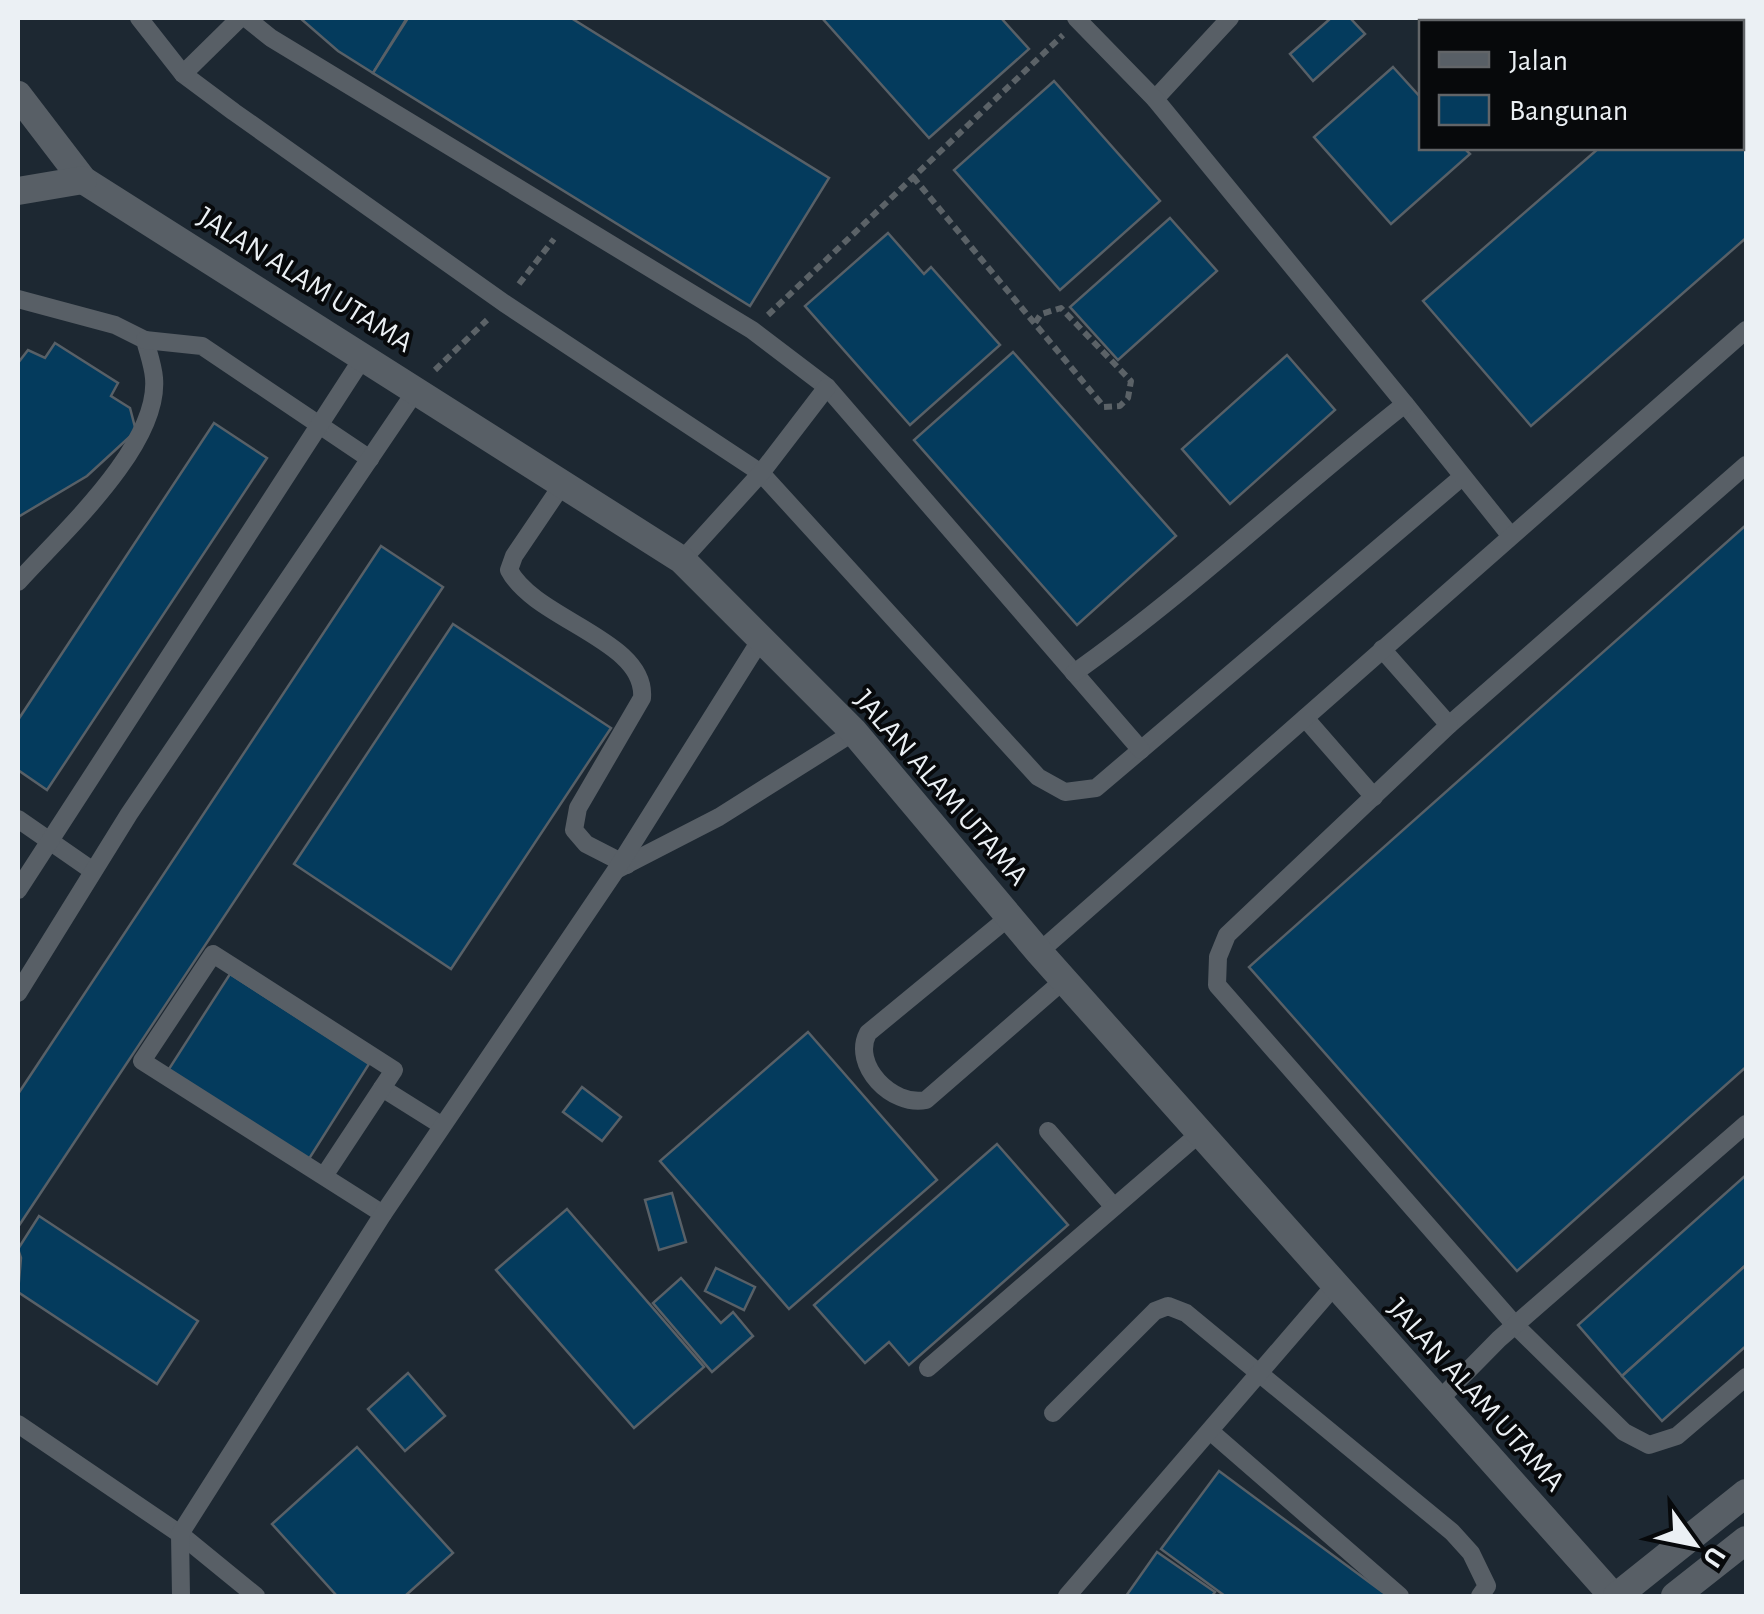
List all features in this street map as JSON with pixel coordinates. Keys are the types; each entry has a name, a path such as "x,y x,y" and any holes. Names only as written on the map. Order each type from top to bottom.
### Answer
{"main road":[{"name":"JALAN ALAM UTAMA","path":"18,96 84,180 682,560 854,732 1039,952 1436,1403 1615,1596"},
{"path":"18,190 84,180"},
{"path":"1615,1596 1746,1493"},
{"path":"1675,1596 1746,1540"}],"lane":[{"path":"139,18 183,74 504,302 761,473 1038,776 1066,792 1096,788 1462,477"},
{"path":"183,74 243,18 752,330 827,387 1141,750"},
{"path":"1156,99 1230,18"},
{"path":"1078,19 1156,99 1510,535"},
{"path":"18,299 115,325 144,340 202,346 370,459"},
{"path":"1039,952 1746,330"},
{"path":"18,582 124,463 150,412 155,380 144,340"},
{"path":"18,890 364,356"},
{"path":"682,560 761,473 827,387"},
{"path":"18,993 94,871 416,389"},
{"path":"1074,673 1146,623 1318,472 1404,404"},
{"path":"1746,465 1449,725 1227,936 1218,957 1217,985 1515,1325 1624,1432 1649,1445 1677,1436 1746,1377"},
{"path":"564,482 514,556 509,570 526,593 632,662 643,681 642,698 578,808 574,830 586,844 621,866"},
{"path":"182,1596 180,1534 441,1125 621,866 761,639"},
{"path":"1382,649 1449,725"},
{"path":"1304,718 1374,797"},
{"path":"621,866 719,816 854,732"},
{"path":"18,818 94,871"},
{"path":"1009,917 868,1032 861,1046 862,1060 896,1098 910,1103 926,1100 1064,980"},
{"path":"324,1176 394,1070 213,954 142,1061 383,1214"},
{"path":"382,1088 441,1125"},
{"path":"1436,1403 1515,1325 1746,1124"},
{"path":"1048,1131 1114,1207"},
{"path":"928,1368 1200,1133"},
{"path":"1067,1596 1335,1285"},
{"path":"1052,1413 1155,1311 1168,1306 1186,1312 1452,1532 1471,1554 1487,1586 1480,1596"},
{"path":"18,1424 180,1534 256,1596"},
{"path":"1210,1430 1400,1596"}],"path":[{"path":"752,330 1078,19"},
{"path":"913,177 1104,407 1120,406 1128,398 1131,381 1061,308 1040,314 1035,323"},
{"path":"416,389 504,302 570,217"}],"shaded area":[{"path":"18,18 1746,18 1746,1596 18,1596"}],"building":[{"path":"300,18 407,18 373,73 338,51"},
{"path":"408,18 571,18 829,178 750,306 373,73"},
{"path":"822,18 1001,18 1029,49 929,138"},
{"path":"1331,18 1350,18 1365,34 1313,81 1290,54"},
{"path":"1746,18 1746,238 1531,426 1423,301 1597,150 1744,150"},
{"path":"1393,67 1419,96 1419,150 1466,150 1470,154 1391,224 1314,137"},
{"path":"1054,81 1160,201 1060,290 954,170"},
{"path":"1170,218 1217,271 1118,360 1070,307"},
{"path":"888,233 924,274 931,267 1000,345 910,425 805,306"},
{"path":"55,343 118,383 111,396 130,408 136,431 87,476 18,517 18,363 28,350 45,358"},
{"path":"1013,352 1176,536 1077,625 914,440"},
{"path":"1287,355 1335,410 1230,504 1182,449"},
{"path":"214,423 267,458 47,790 18,770 18,720"},
{"path":"1746,525 1746,1067 1517,1271 1249,967"},
{"path":"381,546 443,587 18,1227 18,1094"},
{"path":"453,624 611,728 451,969 294,864"},
{"path":"230,974 369,1064 307,1162 167,1072"},
{"path":"808,1032 937,1180 789,1309 660,1161"},
{"path":"582,1087 621,1117 602,1141 563,1112"},
{"path":"997,1144 1068,1225 909,1365 889,1342 865,1363 814,1305"},
{"path":"1746,1175 1746,1265 1622,1376 1578,1325"},
{"path":"672,1193 686,1242 659,1250 645,1200"},
{"path":"567,1209 704,1367 634,1428 496,1270"},
{"path":"39,1216 198,1321 157,1384 18,1292 18,1249"},
{"path":"1746,1265 1746,1346 1662,1421 1622,1376"},
{"path":"716,1268 755,1287 744,1310 705,1291"},
{"path":"681,1278 721,1323 733,1312 753,1336 712,1372 653,1303"},
{"path":"408,1373 445,1416 405,1451 368,1409"},
{"path":"357,1447 453,1553 405,1596 337,1596 272,1524"},
{"path":"1219,1471 1388,1596 1225,1596 1161,1549"},
{"path":"1157,1552 1215,1592 1212,1596 1126,1596"}]}
